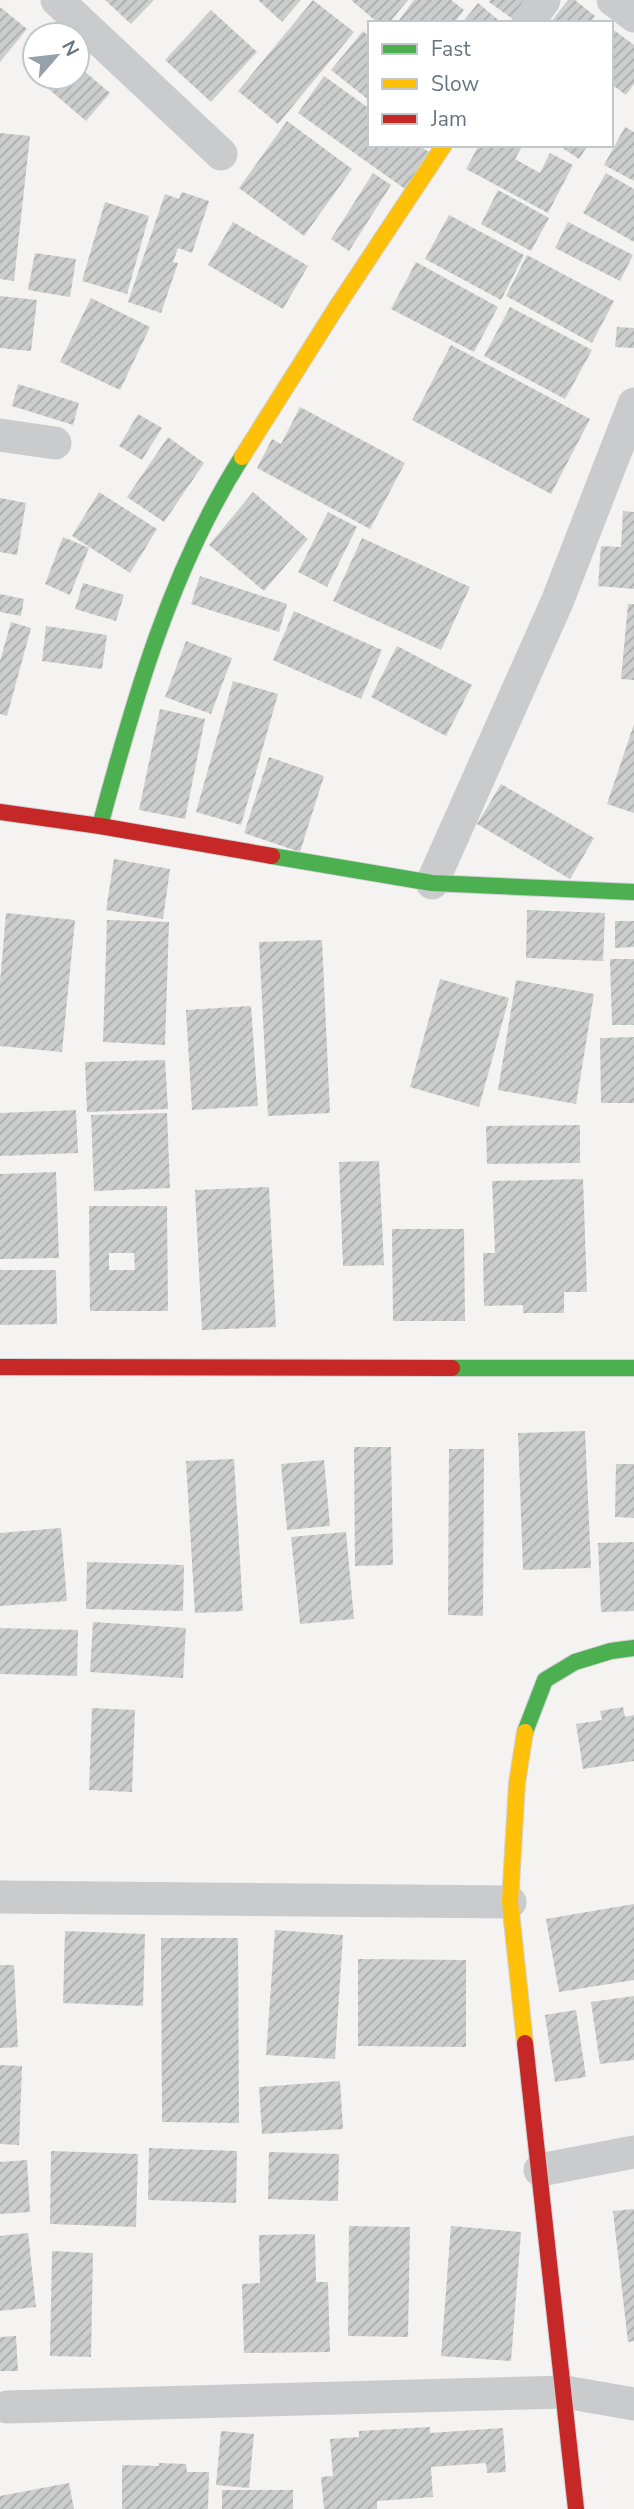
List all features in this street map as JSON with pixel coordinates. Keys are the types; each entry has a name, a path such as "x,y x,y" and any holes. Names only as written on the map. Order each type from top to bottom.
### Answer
{"street":[{"path":"57,0 222,154"},
{"path":"529,21 544,0"},
{"path":"613,0 634,16"},
{"path":"100,826 125,729 168,606 214,501 336,308 443,147"},
{"path":"432,883 557,602 634,404"},
{"path":"0,435 55,443"},
{"path":"0,812 100,826 432,883 634,892"},
{"path":"0,1367 634,1368"},
{"path":"576,2509 510,1902 517,1783 526,1728 545,1680 575,1661 634,1648"},
{"path":"0,1897 510,1902"},
{"path":"540,2170 634,2152"},
{"path":"7,2407 565,2392 634,2404"}],"building":[{"path":"105,0 154,0 131,24"},
{"path":"258,0 301,0 282,22"},
{"path":"313,0 354,32 278,124 238,91"},
{"path":"351,0 408,0 391,21 376,21"},
{"path":"414,0 451,0 464,10 456,21 398,21"},
{"path":"490,0 533,0 518,21 489,2"},
{"path":"568,0 575,0 595,16 591,21 552,21"},
{"path":"478,3 500,21 464,21"},
{"path":"0,7 21,24 21,36 0,62"},
{"path":"211,10 257,52 211,102 165,60"},
{"path":"613,29 634,45 634,84 626,95 613,85"},
{"path":"363,31 368,35 368,99 331,70"},
{"path":"324,76 368,108 368,147 422,147 430,153 405,189 298,113"},
{"path":"91,77 110,93 86,121 51,91 91,91"},
{"path":"287,121 352,169 304,236 239,188"},
{"path":"625,127 634,132 634,181 604,165"},
{"path":"0,133 30,136 14,281 0,279"},
{"path":"478,147 522,147 515,159 540,173 550,153 573,165 548,213 466,169"},
{"path":"561,147 587,147 579,159"},
{"path":"373,173 391,185 349,251 331,239"},
{"path":"606,173 634,189 634,242 583,213"},
{"path":"498,190 549,218 531,251 481,224"},
{"path":"182,192 209,201 192,253 178,248 173,262 178,263 161,313 128,302 165,194 179,199"},
{"path":"105,202 149,216 127,294 82,281"},
{"path":"449,215 524,255 501,300 425,259"},
{"path":"233,222 308,266 283,309 208,265"},
{"path":"568,222 633,255 620,281 555,248"},
{"path":"35,253 76,259 70,297 28,290"},
{"path":"527,255 614,301 592,343 506,296"},
{"path":"416,262 498,307 474,352 391,309"},
{"path":"0,296 37,300 31,351 0,348"},
{"path":"91,298 150,327 120,390 60,362"},
{"path":"510,307 592,350 565,399 484,356"},
{"path":"617,327 634,328 634,348 615,347"},
{"path":"451,345 590,419 551,494 412,420"},
{"path":"18,384 79,403 73,425 12,406"},
{"path":"300,407 405,463 370,529 257,468 272,439 281,444"},
{"path":"138,414 162,428 142,460 119,446"},
{"path":"168,437 204,463 164,522 127,497"},
{"path":"99,492 157,529 130,573 72,536"},
{"path":"253,492 308,539 264,591 209,545"},
{"path":"0,498 26,503 17,555 0,552"},
{"path":"623,511 634,512 634,589 598,586 601,546 621,547"},
{"path":"328,512 357,527 327,587 298,572"},
{"path":"63,537 89,548 70,595 45,584"},
{"path":"362,538 470,587 441,650 333,601"},
{"path":"200,576 287,604 279,632 191,604"},
{"path":"83,583 124,595 116,621 75,609"},
{"path":"0,594 24,599 21,616 0,612"},
{"path":"628,604 634,604 634,680 621,679"},
{"path":"294,611 382,650 361,699 273,660"},
{"path":"11,622 31,628 7,716 0,714 0,661"},
{"path":"46,626 107,635 102,669 42,661"},
{"path":"186,641 232,658 211,714 165,697"},
{"path":"397,646 472,685 446,736 371,697"},
{"path":"233,681 278,694 241,825 196,812"},
{"path":"160,709 205,719 185,819 139,810"},
{"path":"634,724 634,813 607,804"},
{"path":"269,757 324,776 300,852 244,833"},
{"path":"501,784 594,838 570,879 477,824"},
{"path":"114,859 170,869 163,919 106,910"},
{"path":"527,910 605,913 603,961 526,958"},
{"path":"6,913 75,920 62,1052 0,1046 0,983"},
{"path":"107,920 169,922 165,1045 103,1042"},
{"path":"615,921 634,921 634,947 615,948"},
{"path":"322,940 330,1113 268,1116 259,942"},
{"path":"610,959 634,959 634,1025 612,1025"},
{"path":"440,979 509,998 479,1107 410,1087"},
{"path":"516,980 594,994 576,1104 498,1090"},
{"path":"251,1006 258,1106 192,1110 186,1010"},
{"path":"634,1037 634,1103 601,1103 600,1038"},
{"path":"165,1060 168,1109 87,1112 85,1062"},
{"path":"76,1110 78,1153 0,1156 0,1113"},
{"path":"167,1113 170,1188 94,1191 91,1115"},
{"path":"580,1125 580,1163 487,1164 486,1126"},
{"path":"379,1161 384,1265 343,1266 339,1162"},
{"path":"56,1172 59,1258 0,1259 0,1174"},
{"path":"583,1179 587,1292 564,1292 564,1313 523,1313 523,1305 484,1306 483,1253 495,1253 492,1181"},
{"path":"269,1187 276,1327 202,1330 195,1190"},
{"path":"89,1206 167,1206 168,1311 90,1311","holes":["109,1253 134,1253 135,1270 109,1270"]},
{"path":"392,1229 464,1229 465,1321 393,1321"},
{"path":"0,1270 56,1270 57,1324 0,1325"},
{"path":"585,1431 591,1568 523,1570 518,1433"},
{"path":"354,1447 391,1447 393,1565 355,1566"},
{"path":"449,1449 484,1449 483,1616 448,1615"},
{"path":"234,1459 243,1611 195,1613 186,1461"},
{"path":"324,1460 330,1526 287,1530 281,1464"},
{"path":"616,1464 634,1464 634,1518 615,1517"},
{"path":"61,1528 67,1601 0,1606 0,1533"},
{"path":"346,1532 354,1619 300,1624 291,1537"},
{"path":"634,1542 634,1611 601,1612 598,1543"},
{"path":"87,1562 184,1565 183,1611 86,1609"},
{"path":"93,1622 186,1628 183,1678 90,1672"},
{"path":"0,1628 78,1630 77,1676 0,1674"},
{"path":"623,1707 625,1717 634,1715 634,1761 583,1769 576,1724 602,1720 600,1711"},
{"path":"92,1708 135,1710 132,1792 89,1790"},
{"path":"634,1904 634,1980 559,1992 546,1919"},
{"path":"275,1930 343,1935 335,2059 266,2055"},
{"path":"65,1931 145,1934 143,2006 63,2003"},
{"path":"161,1938 238,1938 239,2123 162,2122"},
{"path":"358,1959 466,1960 466,2047 358,2046"},
{"path":"0,1965 14,1965 18,2047 0,2048"},
{"path":"634,1996 634,2060 600,2064 591,2002"},
{"path":"576,2010 586,2077 555,2082 545,2015"},
{"path":"0,2065 22,2066 19,2145 0,2144"},
{"path":"340,2081 343,2129 262,2134 259,2087"},
{"path":"149,2148 237,2151 236,2203 148,2200"},
{"path":"51,2151 138,2154 136,2227 50,2224"},
{"path":"269,2152 339,2154 338,2201 268,2199"},
{"path":"27,2160 30,2212 0,2214 0,2162"},
{"path":"634,2209 634,2341 628,2342 613,2211"},
{"path":"349,2226 410,2227 408,2337 348,2336"},
{"path":"451,2226 521,2232 511,2361 441,2356"},
{"path":"28,2233 36,2307 0,2311 0,2236"},
{"path":"315,2234 316,2282 328,2282 330,2352 244,2353 242,2284 260,2283 259,2235"},
{"path":"52,2251 93,2253 91,2357 50,2356"},
{"path":"16,2336 18,2371 0,2371 0,2337"},
{"path":"430,2427 430,2433 503,2428 506,2472 487,2473 486,2463 431,2467 433,2497 377,2501 377,2509 324,2509 321,2477 333,2476 330,2439 359,2437 359,2431"},
{"path":"221,2431 254,2434 249,2488 216,2485"},
{"path":"159,2463 186,2464 187,2472 209,2472 208,2509 122,2509 122,2465 159,2466"},
{"path":"69,2483 74,2509 0,2509 0,2496"},
{"path":"222,2490 293,2490 293,2509 222,2509"}],"traffic: fast":[{"path":"100,826 141,683 175,589 217,500 242,457"},
{"path":"272,856 432,883 634,892"},
{"path":"452,1368 634,1368"},
{"path":"525,1732 545,1680 575,1662 611,1651 634,1648"}],"traffic: slow":[{"path":"242,457 443,147"},
{"path":"525,1732 517,1783 510,1902 525,2043"}],"traffic: jam":[{"path":"0,812 100,826 272,856"},
{"path":"0,1367 452,1368"},
{"path":"525,2043 576,2509"}]}
